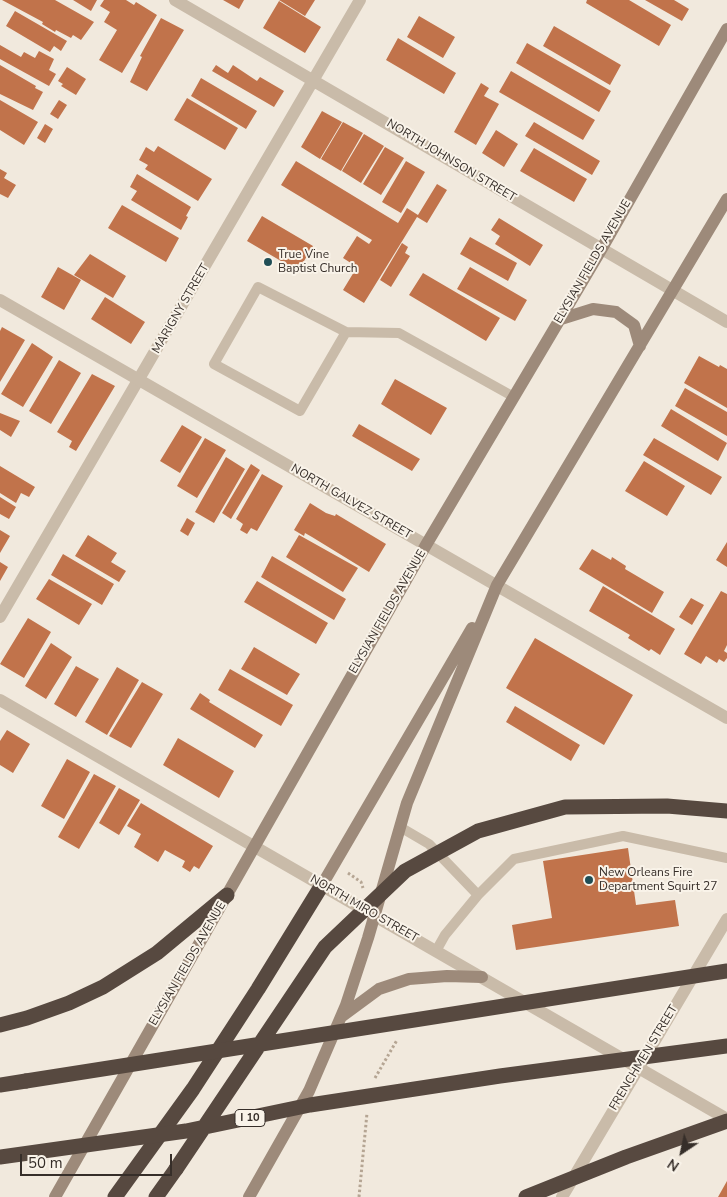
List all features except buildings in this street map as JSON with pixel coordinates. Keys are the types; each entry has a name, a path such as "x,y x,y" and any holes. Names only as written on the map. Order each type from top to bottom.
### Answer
{"highway":[{"path":"156,1197 325,947 405,871 478,832 565,807 667,806 727,811"},
{"path":"115,1197 193,1089 322,885"},
{"path":"0,1025 27,1018 69,1003 103,987 157,953 227,895"},
{"path":"0,1085 727,971"},
{"name":"I 10","path":"0,1157 186,1131 310,1105 481,1078 727,1046"},
{"path":"526,1197 626,1156 727,1120"}],"main road":[{"name":"ELYSIAN FIELDS AVENUE","path":"55,1197 426,545 561,319 727,29"},
{"path":"322,885 497,585 727,199"},
{"path":"561,319 593,309 616,312 634,325 640,346"},
{"path":"250,1197 309,1091 341,1017 400,827 424,758 497,585"},
{"path":"341,1017 379,989 409,979 447,976 482,977"}],"street":[{"name":"NORTH JOHNSON STREET","path":"175,0 727,322"},
{"name":"MARIGNY STREET","path":"0,617 360,0"},
{"name":"NORTH GALVEZ STREET","path":"0,300 727,718"},
{"name":"NORTH MIRO STREET","path":"0,700 727,1120"},
{"name":"FRENCHMEN STREET","path":"562,1197 727,918"}],"lane":[{"path":"346,332 300,412 214,364 258,287 346,332 399,333 514,397"},
{"path":"400,827 429,844 478,894"},
{"path":"436,951 445,935 478,894 514,859 623,836 727,858"}],"path":[{"path":"348,873 361,882 361,887 370,892"}],"place":[{"name":"True Vine Baptist Church","path":"268,262"},
{"name":"New Orleans Fire Department Squirt 27","path":"589,880"}]}
